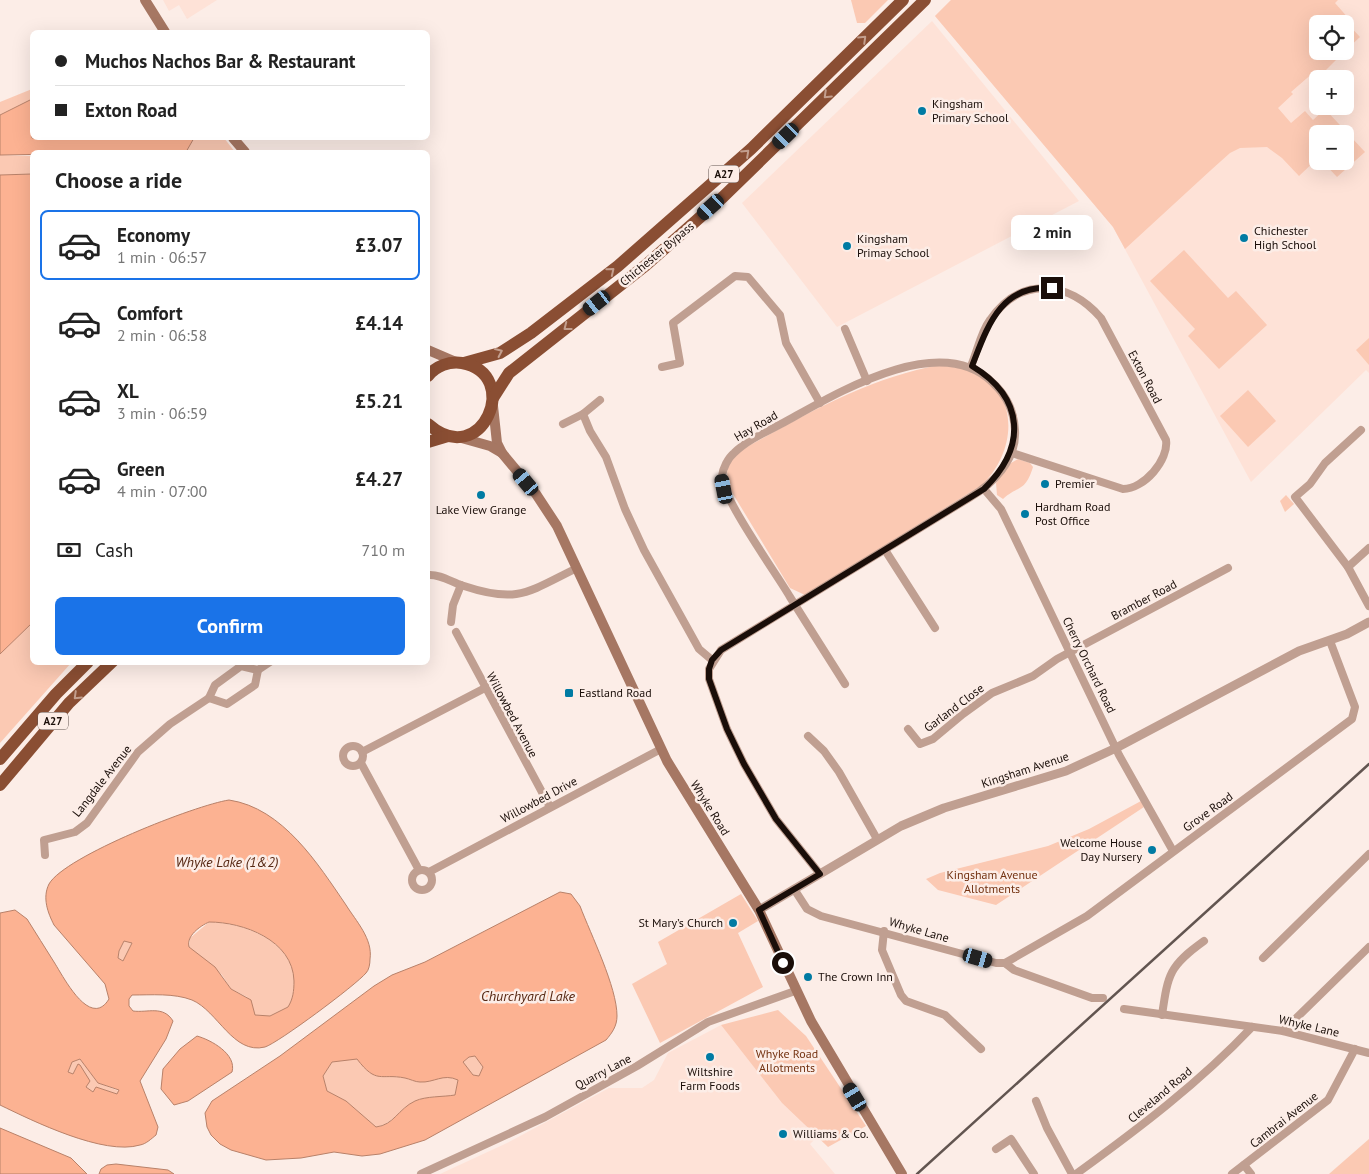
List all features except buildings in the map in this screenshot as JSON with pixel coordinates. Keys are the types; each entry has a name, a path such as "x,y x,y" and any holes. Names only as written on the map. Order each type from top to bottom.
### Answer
{"highway":[{"name":"Chichester Bypass","path":"430,374 444,364 460,363 500,353 539,327 618,266 708,189 903,0"},
{"name":"Chichester Bypass","path":"453,437 468,435 481,427 490,415 493,402 509,373 646,265 723,197 925,0"},
{"path":"460,363 475,368 484,376 491,386 493,402"},
{"path":"430,426 437,432 453,437"},
{"path":"430,442 453,437"},
{"name":"A27","path":"0,759 56,694 85,665"},
{"name":"A27","path":"0,785 69,703 109,665"}],"main road":[{"path":"145,0 164,30"},
{"path":"234,140 243,150"},
{"path":"430,351 460,363"},
{"name":"Whyke Road","path":"493,402 497,443 502,453 536,494 557,526 661,749 699,816 759,910 795,990 827,1050 902,1174"},
{"name":"Whyke Road","path":"453,437 490,446 502,453"}],"street":[{"path":"680,363 673,323 735,276 748,278 780,315 786,343 820,403"},
{"name":"Exton Road","path":"972,366 989,320 1002,306 1020,294 1041,288 1062,289 1077,296 1101,318 1166,440 1167,449 1164,458 1139,486 1131,489 1124,489 1012,453"},
{"path":"845,329 867,381"},
{"name":"Hay Road","path":"712,660 721,650 795,605 885,550 984,489 1000,473 1012,453 1015,430 1009,404 999,388 985,375 972,366 948,361 927,362 867,381 820,403 733,453 725,465 722,477 724,489 795,605"},
{"path":"662,367 680,363 689,364"},
{"path":"563,424 583,414 600,400"},
{"path":"583,414 590,431 606,457 625,509 644,550 699,649 712,660 709,669 709,679 727,729 744,764 776,819 820,874"},
{"path":"1361,430 1325,463 1310,484 1295,497 1348,568 1369,606"},
{"name":"Cherry Orchard Road","path":"984,489 1001,509 1116,748 1173,851"},
{"path":"1348,568 1369,548"},
{"path":"885,550 935,628"},
{"path":"430,575 437,574 461,585 493,595 510,596 528,592 577,568"},
{"name":"Bramber Road","path":"1070,652 1228,568"},
{"path":"451,622 453,606 461,585"},
{"path":"795,605 846,684"},
{"name":"Kingsham Avenue","path":"759,910 877,840 944,808 1066,771 1116,748 1299,651 1347,634 1369,622"},
{"name":"Willowbed Avenue","path":"456,632 550,808"},
{"name":"Grove Road","path":"1005,963 1087,916 1352,719 1355,707 1330,641"},
{"name":"Garland Close","path":"908,729 920,744 933,740 992,692 1033,676 1070,652"},
{"path":"209,698 227,704 255,684 258,670 266,665"},
{"name":"Langdale Avenue","path":"45,856 44,840 75,832 87,823 138,752 170,724 209,698 215,685 241,666 258,670"},
{"path":"362,752 485,688"},
{"path":"808,736 824,751 839,772 877,840"},
{"path":"361,763 356,766 348,764 344,754 347,748 354,746 362,752"},
{"name":"Willowbed Drive","path":"429,872 661,749"},
{"path":"362,752 361,763 419,870"},
{"path":"1263,958 1369,854"},
{"path":"419,870 429,872 432,877 430,885 425,889 420,889 412,882 414,874 419,870"},
{"name":"Whyke Lane","path":"794,889 812,912 996,963 1005,963 1014,970 1092,998 1103,998"},
{"path":"884,931 882,950 901,995 906,1001 945,1015 981,1049"},
{"path":"1162,1015 1168,978 1172,969 1204,942"},
{"path":"1283,1030 1369,947"},
{"name":"Quarry Lane","path":"421,1174 545,1118 637,1066 708,1022 795,990"},
{"name":"Whyke Lane","path":"1124,1010 1283,1030 1369,1053"},
{"name":"Cleveland Road","path":"1076,1174 1146,1123 1225,1055 1252,1026"},
{"name":"Cambrai Avenue","path":"1232,1174 1328,1100 1355,1049"},
{"path":"1036,1100 1047,1128 1072,1174"},
{"path":"996,1149 1011,1139 1034,1174"},
{"path":"1244,1165 1251,1174"}],"shaded area":[{"path":"163,0 217,0 187,19 179,5 169,11"},
{"name":"Chichester High School","path":"951,0 1369,0 1369,373 1366,370 1251,482 1113,227 935,16"},
{"name":"Kingsham Primary School","path":"932,21 1079,201 837,327 742,203"},
{"path":"721,1025 782,1103 817,1137 810,1144 835,1174 440,1174 507,1143 609,1088 642,1088 654,1080 668,1053"}],"green space":[{"path":"851,0 888,0 865,23 857,23"},
{"path":"951,0 1338,0 1335,3 1346,15 1309,15 1309,60 1336,60 1326,70 1309,70 1309,76 1291,92 1293,94 1278,108 1291,123 1305,111 1313,120 1318,115 1331,115 1340,125 1309,125 1309,167 1299,176 1282,158 1267,147 1240,148 1230,153 1125,249 1113,227 935,16"},
{"path":"1354,31 1360,37 1354,43"},
{"path":"30,90 30,100 0,115 0,102"},
{"path":"193,140 226,140 233,150 187,150"},
{"path":"1354,140 1365,152 1354,162"},
{"path":"0,155 30,156 30,174 0,175"},
{"path":"1330,170 1345,170 1337,177"},
{"path":"1184,250 1228,298 1236,291 1267,325 1219,369 1188,336 1195,329 1150,281"},
{"path":"1369,338 1369,365 1356,350"},
{"path":"940,365 963,369 977,374 991,384 1001,397 1007,411 1008,427 1006,443 1001,458 993,472 982,485 805,595 790,588 730,489 727,474 731,460 750,445 848,394 894,377"},
{"path":"1248,390 1276,421 1248,447 1220,416"},
{"path":"1018,459 1030,463 1033,467 1030,475 1024,485 1003,499 997,495 996,483 1011,463"},
{"path":"1286,495 1294,504 1285,512 1280,501"},
{"path":"30,625 30,665 69,665 0,743 0,654"},
{"name":"Kingsham Avenue Allotments","path":"1141,801 1144,807 996,905 938,890 926,879 940,873 1048,846 1089,829"},
{"path":"741,894 758,921 738,933 763,987 660,1043 632,984 667,964 658,942"},
{"path":"209,922 251,930 264,936 276,945 285,955 291,967 294,981 293,995 288,1007 270,1016 255,1015 247,997 231,989 222,975 189,947 190,938"},
{"path":"124,941 132,942 124,961 118,958"},
{"name":"Whyke Road Allotments","path":"778,1010 806,1036 866,1126 828,1147 782,1103 721,1025"},
{"path":"475,1056 483,1067 479,1076 473,1075 463,1062 469,1057"},
{"path":"357,1058 369,1072 378,1076 405,1078 420,1082 442,1077 458,1079 455,1095 419,1099 409,1104 392,1120 376,1127 346,1101 327,1091 323,1076 332,1062"},
{"path":"80,1059 98,1083 119,1091 117,1094 96,1087 93,1092 86,1087 78,1064 73,1074 68,1072 72,1062"},
{"path":"1369,1139 1369,1174 1329,1174"}],"water":[{"path":"30,100 30,140 193,140 187,150 30,150 30,155 0,155 0,115"},
{"path":"30,174 30,625 0,654 0,175"},
{"name":"Whyke Lake (1&2)","path":"229,800 248,805 266,814 297,840 324,872 363,930 370,952 370,965 367,972 317,1013 265,1047 254,1048 244,1045 226,1031 210,1013 192,1000 170,995 132,995 129,999 129,1006 133,1011 160,1011 169,1016 173,1021 166,1039 140,1081 158,1127 156,1135 142,1144 125,1147 108,1146 89,1141 49,1128 0,1105 0,913 15,910 27,919 70,988 86,1005 94,1008 102,1007 109,999 105,984 54,925 46,900 49,884 60,873 104,846 162,821","holes":["209,922 236,925 264,936 276,944 285,954 291,967 294,981 292,998 288,1007 270,1016 255,1015 251,1000 231,989 215,967 189,947 190,939 198,929","124,941 132,943 123,961 118,958","80,1059 98,1083 119,1090 117,1094 96,1087 93,1092 86,1087 90,1081 80,1065 78,1064 73,1074 68,1072 72,1062"]},
{"name":"Churchyard Lake","path":"560,892 571,894 580,906 603,961 613,991 617,1020 606,1040 425,1140 380,1154 362,1156 334,1152 301,1158 266,1160 231,1150 220,1144 211,1135 207,1127 205,1113 212,1101 280,1056 374,986 392,975 425,962","holes":["475,1056 483,1067 479,1076 473,1075 463,1062 469,1057","357,1059 369,1072 379,1076 405,1078 416,1082 453,1078 458,1080 455,1095 419,1099 409,1104 392,1120 376,1127 346,1101 327,1091 323,1076 332,1062"]},
{"path":"197,1036 216,1044 227,1054 233,1065 232,1072 188,1101 174,1105 161,1089 163,1069 180,1049"},
{"path":"0,1128 71,1158 87,1174 0,1174"},
{"path":"116,1164 168,1170 174,1174 99,1174 101,1169 107,1165"}],"railway":[{"path":"917,1174 1369,764"}],"place":[{"name":"Kingsham Primary School","path":"922,111"},
{"name":"Chichester High School","path":"1244,238"},
{"name":"Kingsham Primay School","path":"847,246"},
{"name":"Premier","path":"1045,484"},
{"name":"Lake View Grange","path":"481,495"},
{"name":"Hardham Road Post Office","path":"1025,514"},
{"name":"Eastland Road","path":"569,693"},
{"name":"Welcome House Day Nursery","path":"1152,850"},
{"name":"St Mary’s Church","path":"733,923"},
{"name":"The Crown Inn","path":"808,977"},
{"name":"Wiltshire Farm Foods","path":"710,1057"},
{"name":"Williams & Co.","path":"783,1134"}],"route":[{"path":"783,963 759,910 820,874 776,819 744,764 727,729 709,679 709,669 712,660 721,650 984,489 1000,473 1012,453 1015,430 1009,404 999,388 972,366 989,320 1002,306 1020,294 1041,288 1052,288"}]}
